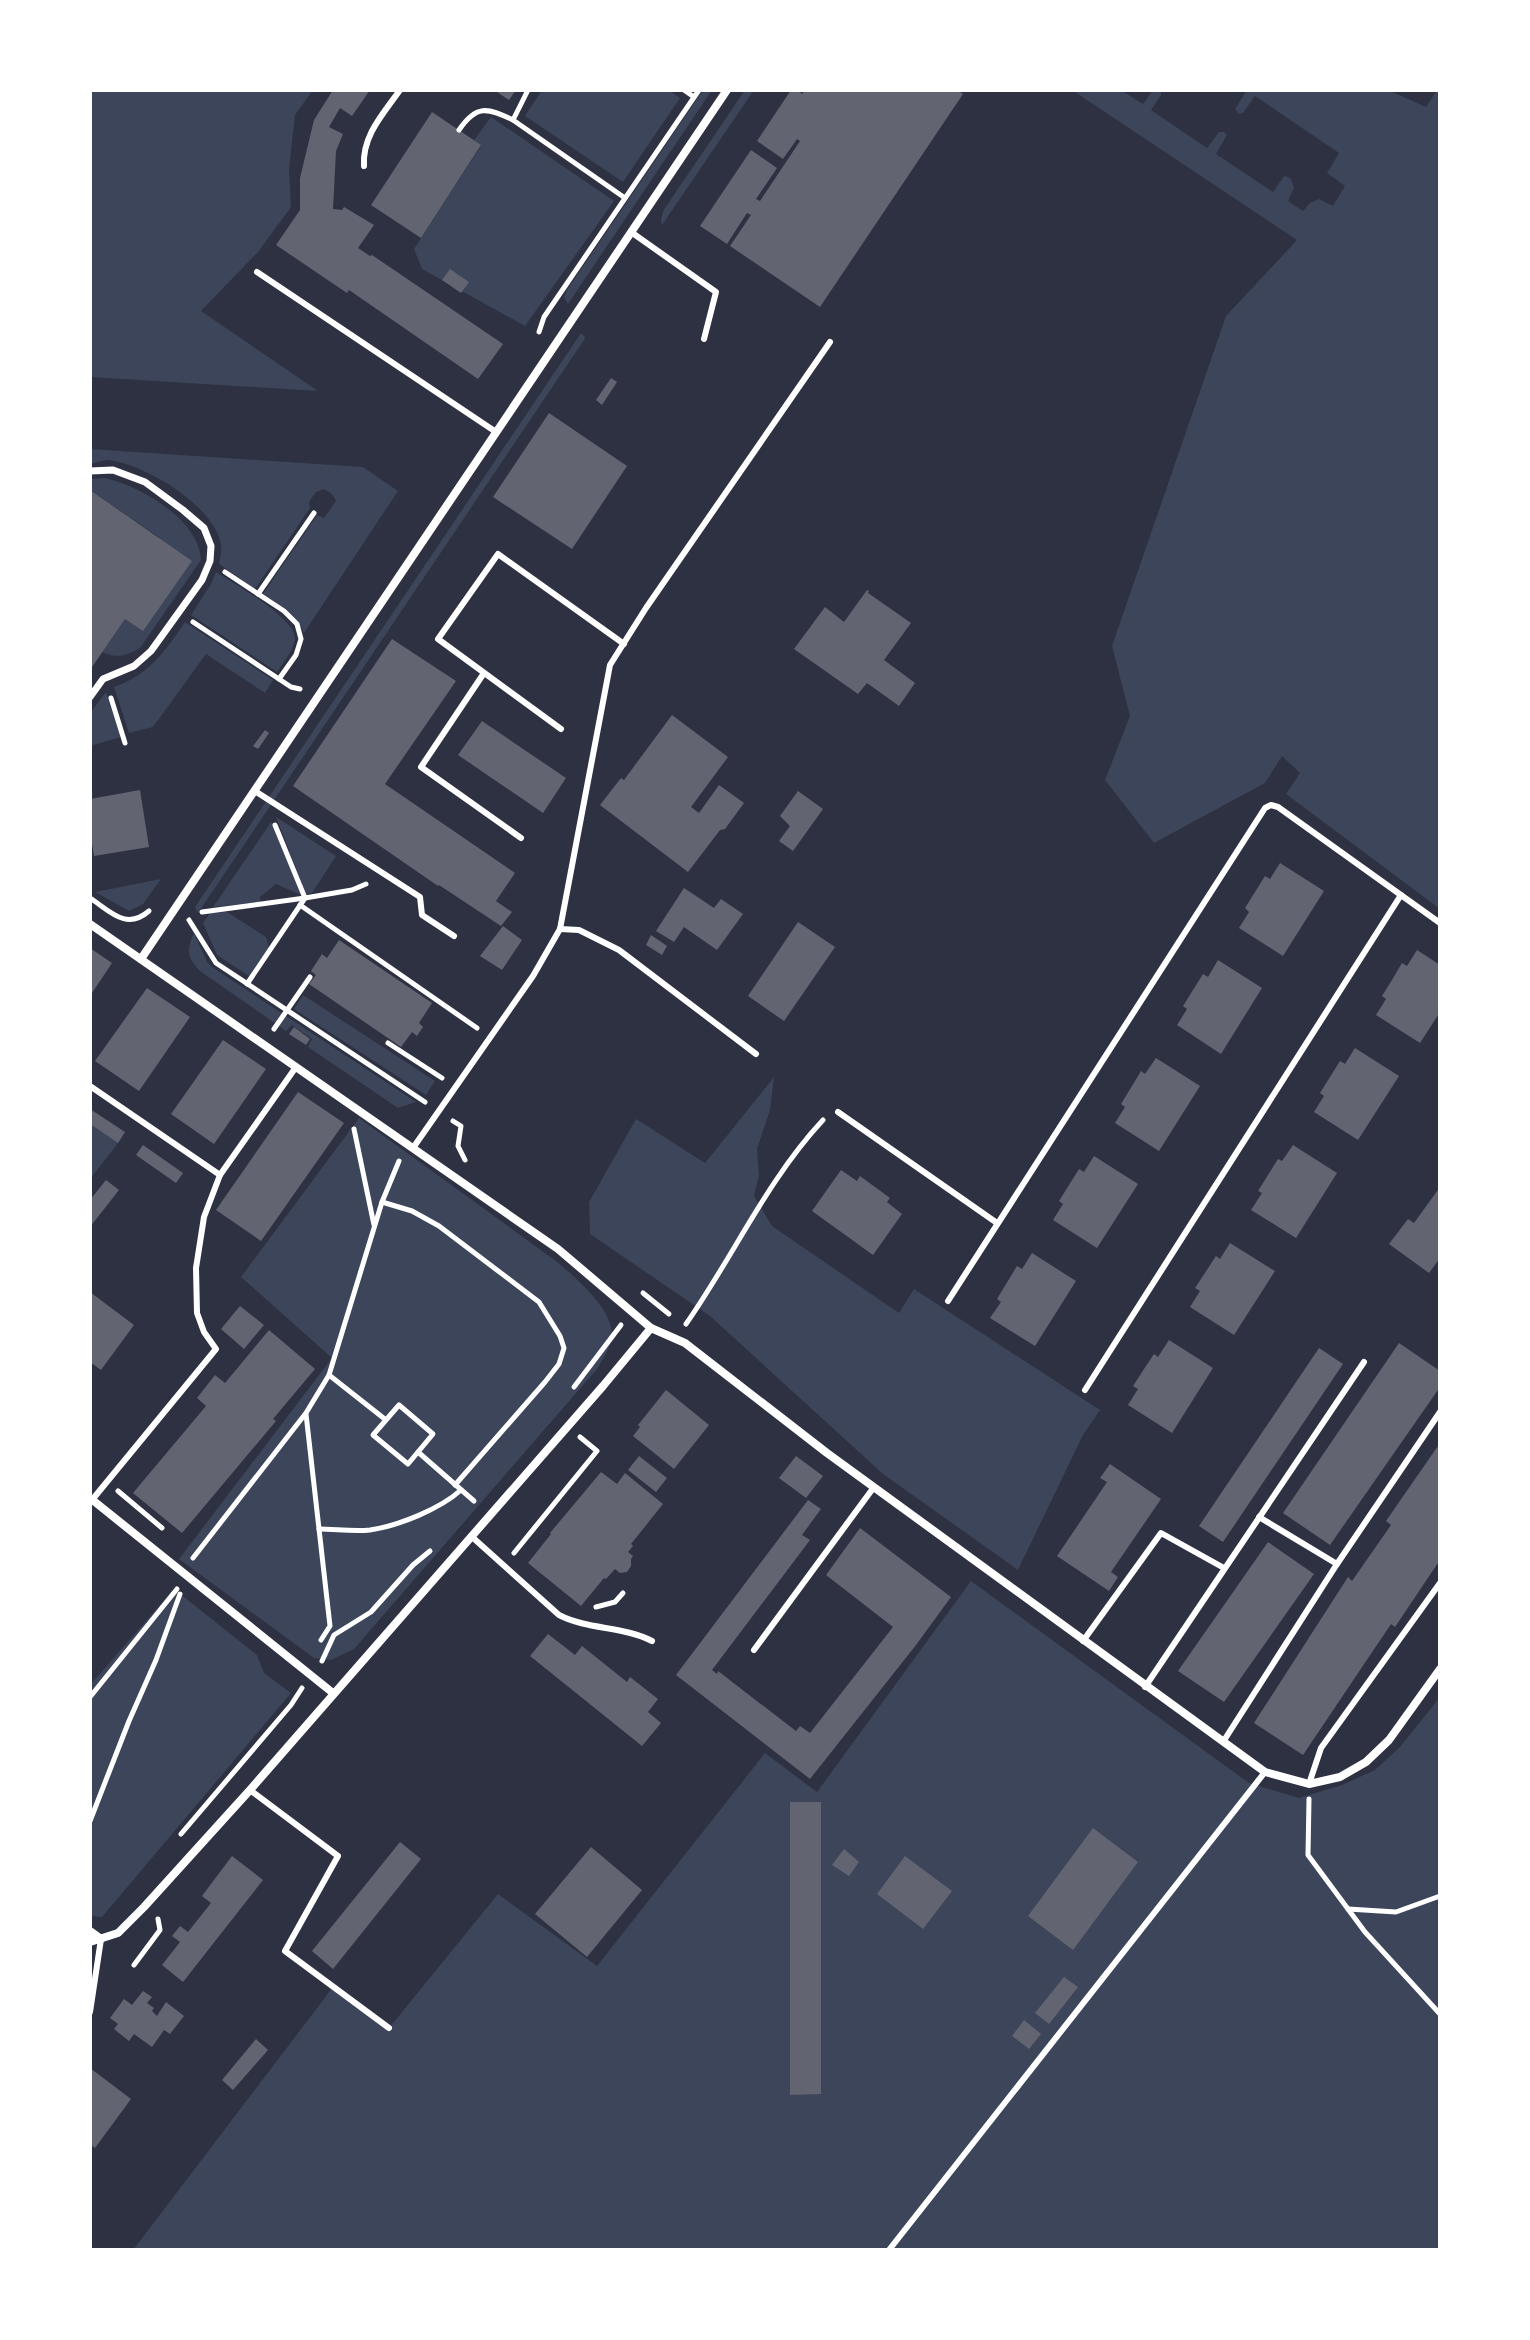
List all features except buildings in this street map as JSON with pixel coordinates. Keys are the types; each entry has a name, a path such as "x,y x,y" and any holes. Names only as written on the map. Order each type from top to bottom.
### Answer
{"street":[{"path":"141,959 727,90"},
{"path":"90,471 113,470 145,482 204,528 211,546 210,561 202,580 151,651 134,666 103,679 90,697"},
{"path":"90,924 558,1249 651,1328 676,1338 1145,1687 1265,1772 1309,1784 1340,1777 1366,1762 1389,1740 1440,1669"},
{"path":"90,1942 118,1933 127,1925 250,1790 651,1328"},
{"path":"91,1499 333,1693"},
{"path":"90,1931 101,1939"}],"lane":[{"path":"364,166 363,150 369,135 400,90"},
{"path":"631,232 716,292 704,339"},
{"path":"257,272 496,432"},
{"path":"413,1148 533,976 560,929 610,665 830,342"},
{"path":"561,729 438,639 498,554 624,644"},
{"path":"484,673 421,767 521,838"},
{"path":"255,791 420,897 422,915 454,936"},
{"path":"948,1301 1265,808 1271,805 1278,807 1440,923"},
{"path":"1085,1390 1401,895"},
{"path":"560,929 579,930 619,950 756,1054"},
{"path":"91,1499 216,1349 204,1332 197,1313 196,1268 204,1217 220,1175 296,1067"},
{"path":"90,1086 220,1175"},
{"path":"838,1112 997,1223"},
{"path":"1145,1687 1364,1362"},
{"path":"1223,1742 1337,1564 1440,1412"},
{"path":"754,1650 874,1487"},
{"path":"1259,1517 1337,1564"},
{"path":"1083,1641 1161,1533 1224,1568"},
{"path":"471,1536 559,1615 572,1622 638,1634 652,1641"},
{"path":"1309,1784 1321,1748 1440,1583"},
{"path":"889,2250 1265,1772"},
{"path":"250,1790 338,1856 285,1951 389,2028"},
{"path":"90,2012 101,1939"}],"path":[{"path":"513,120 528,90"},
{"path":"684,90 694,97"},
{"path":"544,317 699,90"},
{"path":"459,130 466,119 478,110 495,110 625,198"},
{"path":"258,594 314,513"},
{"path":"210,561 284,611 297,624 301,639 296,655 279,679"},
{"path":"179,613 291,687 300,689"},
{"path":"108,689 125,743"},
{"path":"275,825 305,898"},
{"path":"202,912 352,890 386,875"},
{"path":"90,898 125,920 138,919 151,908"},
{"path":"247,984 305,898"},
{"path":"300,905 491,1038"},
{"path":"274,1029 310,977"},
{"path":"388,1043 456,1087"},
{"path":"676,1338 803,1141 827,1116 838,1112"},
{"path":"354,1128 374,1227"},
{"path":"90,1821 156,1660 194,1554 306,1413 329,1375 382,1202 400,1160"},
{"path":"382,1202 412,1211 439,1226 539,1302 564,1348 559,1364 545,1382 455,1485"},
{"path":"570,1393 632,1311"},
{"path":"329,1375 386,1420"},
{"path":"399,1405 433,1434 408,1464 373,1435 386,1420 399,1405"},
{"path":"306,1413 330,1626 321,1640"},
{"path":"503,1566 597,1451 579,1436"},
{"path":"418,1452 474,1501 465,1512"},
{"path":"108,1482 167,1532"},
{"path":"319,1529 369,1530 448,1502 461,1490"},
{"path":"178,1837 291,1705 323,1659 334,1635 371,1612 437,1543"},
{"path":"90,1697 187,1576"},
{"path":"1309,1784 1308,1855 1365,1932 1440,2014"},
{"path":"1348,1909 1396,1912 1440,1896"},
{"path":"134,1965 160,1930 157,1918"}],"shaded area":[{"path":"90,90 313,90 295,115 289,169 291,207 258,252 201,311 318,391 90,377"},
{"path":"542,90 669,90 680,98 623,182 525,116"},
{"path":"703,90 712,90 568,304 564,297 567,290"},
{"path":"745,90 754,90 662,225 663,211"},
{"path":"1072,90 1121,90 1143,104 1153,90 1161,90 1151,110 1207,148 1219,132 1224,132 1227,135 1216,154 1273,192 1284,176 1288,177 1294,188 1288,201 1303,211 1319,199 1333,206 1345,186 1327,173 1339,153 1255,96 1239,114 1235,109 1247,90 1388,90 1426,107 1440,90 1440,909 1286,794 1300,773 1282,756 1265,783 1154,843 1105,780 1130,716 1112,646 1226,316 1297,240"},
{"path":"491,117 614,201 525,326 422,269 414,249 481,146 474,140"},
{"path":"581,333 584,340 198,913 195,907"},
{"path":"90,449 363,467 398,491 304,633 292,615 263,594 317,515 324,518 336,501 332,494 324,489 316,492 309,502 310,508 255,589 219,564 221,547 216,530 192,502 176,489 140,469 108,460 90,464"},
{"path":"105,478 134,488 179,518 198,545 201,560 140,648 121,656 102,652 125,619 160,538 90,490 90,479"},
{"path":"216,572 263,602 293,631 293,648 277,672 191,615"},
{"path":"185,622 273,680 265,693 206,654 153,727 129,733 114,687 147,669"},
{"path":"106,692 121,737 90,746 90,713"},
{"path":"276,817 336,856 312,893 306,894"},
{"path":"271,822 301,895 276,884 260,897 260,902 213,907"},
{"path":"161,879 143,904 129,911 95,892"},
{"path":"227,912 266,937 269,948 249,976 217,955 203,923 210,913"},
{"path":"194,933 212,967 416,1102 398,1108 308,1047 312,1039 292,1025 286,1031 200,971 189,954"},
{"path":"303,995 435,1081 426,1095 294,1009"},
{"path":"774,1077 770,1110 757,1149 759,1175 754,1196 772,1226 899,1313 914,1289 1100,1410 1083,1435 1018,1570 883,1474 710,1316 590,1234 589,1202 636,1119 705,1163"},
{"path":"359,1118 564,1267 599,1303 612,1334 597,1369 354,1649 331,1660 314,1658 179,1559 332,1358 241,1277"},
{"path":"90,1124 118,1143 90,1179"},
{"path":"971,1581 1249,1783 1299,1798 1342,1785 1375,1770 1400,1747 1440,1697 1440,2250 133,2250 333,1987 389,2028 498,1894 597,1966 765,1753 817,1792"},
{"path":"174,1589 257,1655 264,1673 291,1693 102,1917 91,1916 90,1685"}]}
